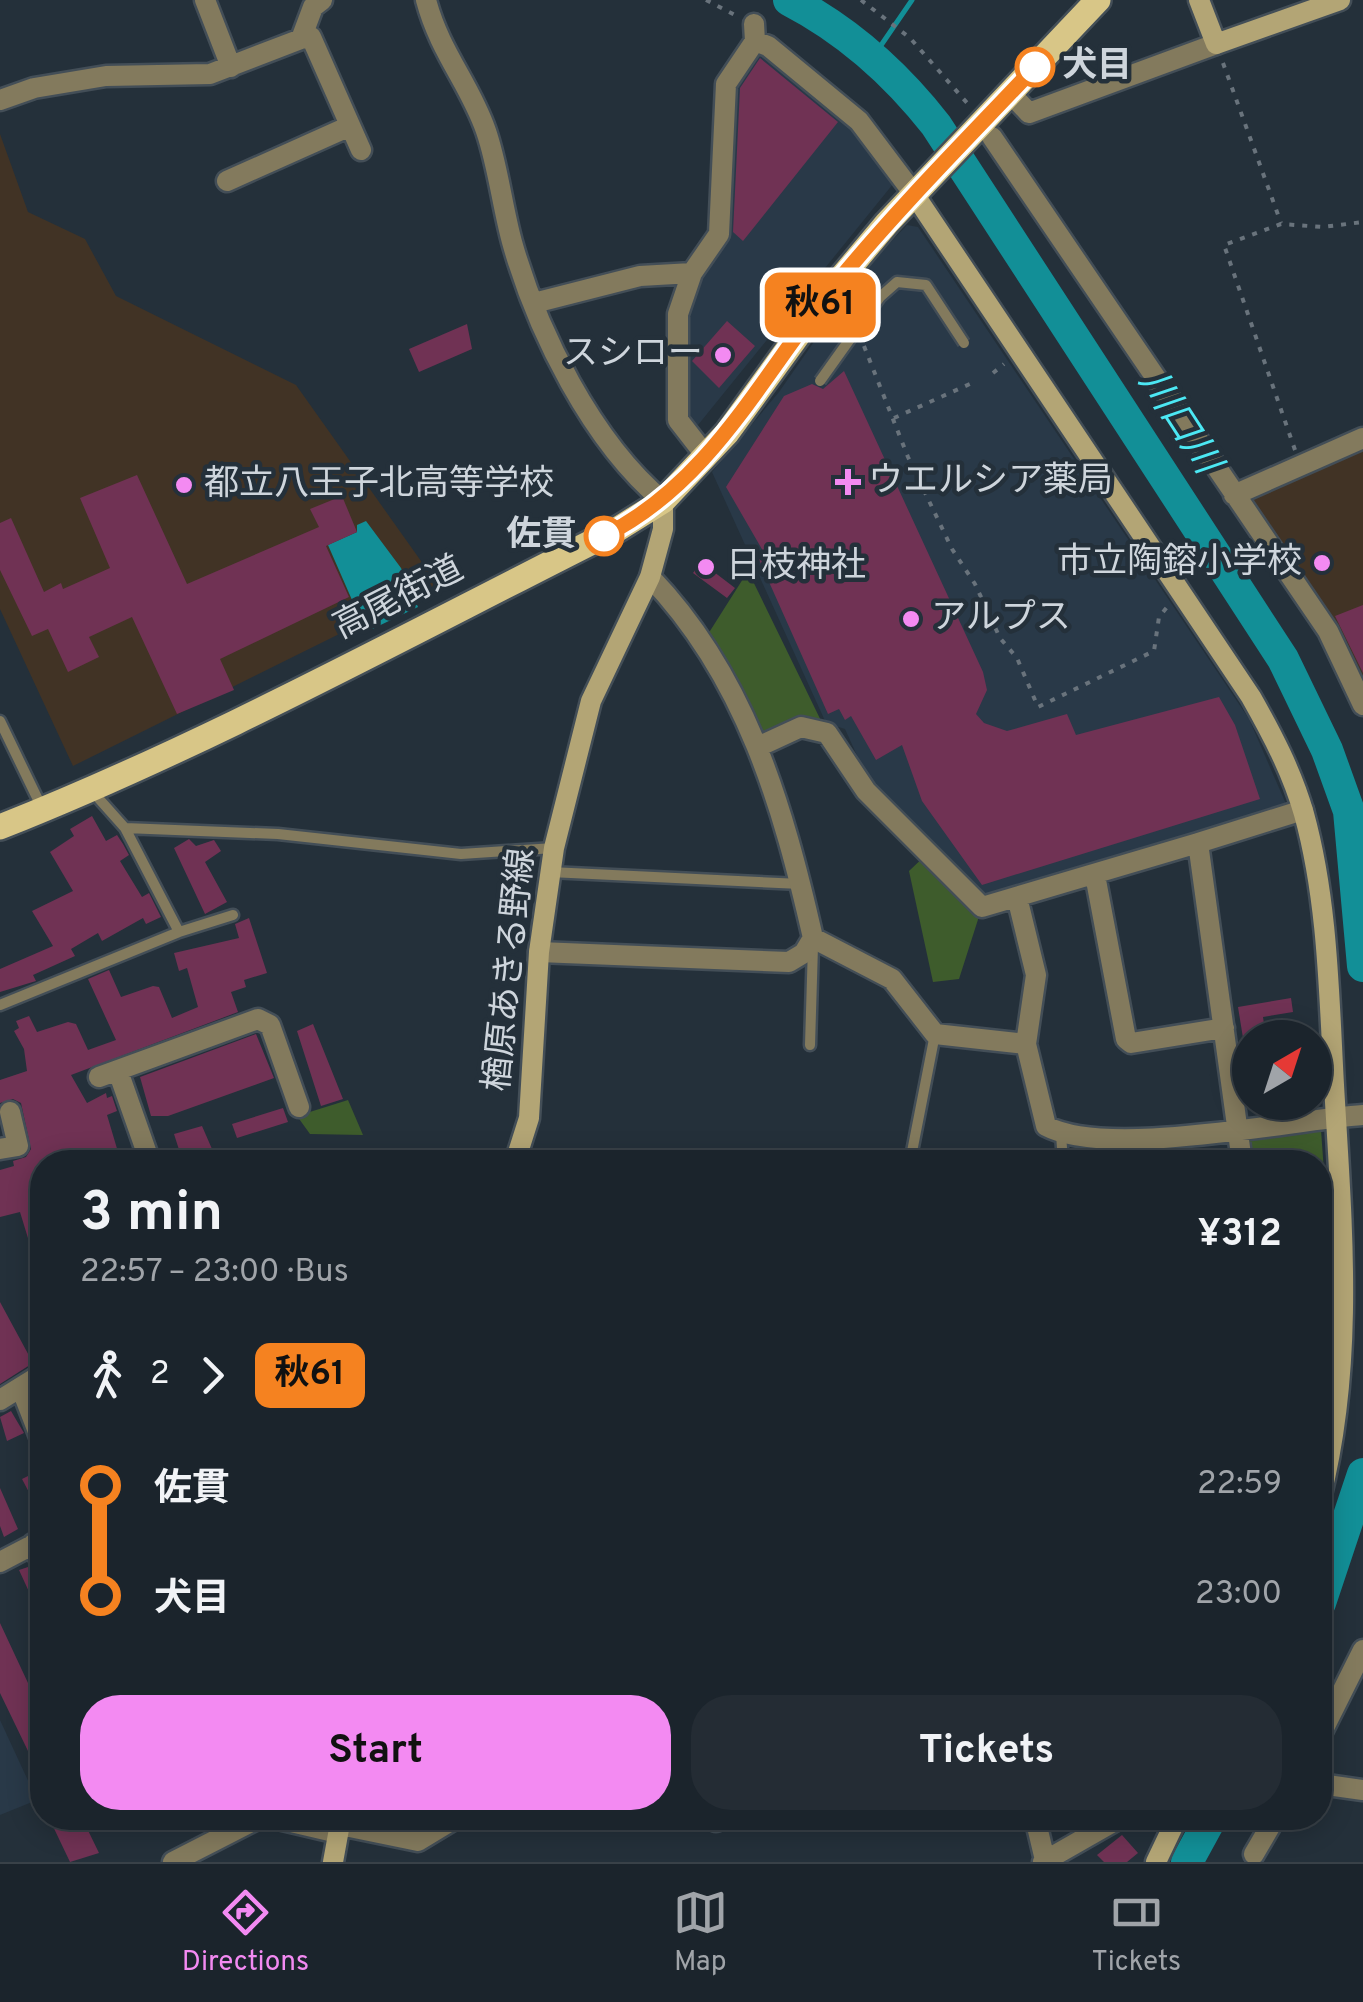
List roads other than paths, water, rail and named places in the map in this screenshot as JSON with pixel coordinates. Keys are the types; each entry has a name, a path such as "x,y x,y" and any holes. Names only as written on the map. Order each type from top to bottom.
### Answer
{"main road":[{"path":"982,130 1010,93 1098,0"},
{"name":"高尾街道","path":"0,826 91,790 618,529 663,501 758,394 836,283 922,186 982,130"}],"street":[{"path":"204,0 232,67"},
{"path":"301,40 313,7 322,0"},
{"path":"426,0 437,40 485,128 512,244 569,382 643,484 663,501"},
{"path":"1199,0 1216,44"},
{"path":"1010,93 1028,113 1340,0"},
{"path":"706,456 678,420 678,314 692,273 719,234 727,79 754,33 859,121 922,186 1252,696 1278,744 1302,810 1320,889 1351,1117 1342,1255 1342,1379 1332,1434"},
{"path":"0,100 34,88 106,76 210,74 311,38 361,150"},
{"path":"228,181 350,126"},
{"path":"982,130 1328,630 1363,706"},
{"path":"534,303 640,276 692,273"},
{"path":"1234,496 1363,438"},
{"name":"楢原あきる野線","path":"519,1150 529,1118 539,952 554,848 591,702 650,577 662,529 663,501"},
{"path":"539,952 789,962 804,953 813,938 760,746 704,642 650,577"},
{"path":"760,746 801,727 826,733 866,791 982,907 1302,810"},
{"path":"1198,844 1240,1150"},
{"path":"1095,875 1126,1039 1132,1043 1224,1028"},
{"path":"1018,897 1036,975 1026,1044 1039,1112 1046,1126 1061,1134 1092,1138 1238,1131 1351,1117"},
{"path":"813,938 892,979 917,1006 935,1034 1026,1044"},
{"path":"144,1150 108,1074 258,1020 270,1026 300,1107"},
{"path":"0,1150 18,1146 10,1112"},
{"path":"1332,1255 1342,1255"},
{"path":"0,1400 30,1382"},
{"path":"21,1388 30,1411"},
{"path":"0,1562 30,1546"},
{"path":"1332,1714 1363,1650"},
{"path":"1342,1695 1363,1672"},
{"path":"1332,1786 1363,1790"},
{"path":"173,1862 236,1830"},
{"path":"333,1862 339,1830"},
{"path":"364,1830 418,1841 436,1830"},
{"path":"1038,1830 1044,1861 1094,1830"},
{"path":"1156,1862 1171,1830"}],"lane":[{"path":"820,381 880,297 897,282 926,284 964,343"},
{"path":"0,721 43,810"},
{"path":"91,790 125,828 179,932"},
{"path":"125,828 278,834 461,854 554,848"},
{"path":"549,872 801,884"},
{"path":"0,1005 179,932 233,915"},
{"path":"810,1045 813,938"},
{"path":"912,1150 935,1034"},
{"path":"1061,1134 1062,1150"}],"water":[{"path":"366,521 401,568 418,607 366,632 328,545 357,532 357,525"}],"waterway":[{"name":"川口川","path":"789,0 831,25 869,55 936,125 1283,659 1327,750 1349,811 1363,966"},
{"path":"873,57 912,0"},
{"name":"川口川","path":"1332,1567 1363,1474"},
{"name":"川口川","path":"1187,1862 1204,1830"}],"place":[{"name":"犬目","path":"1035,67"},
{"name":"スシロー","path":"723,355"},
{"name":"ウエルシア薬局","path":"848,482"},
{"name":"都立八王子北高等学校","path":"184,485"},
{"name":"佐貫","path":"604,536"},
{"name":"市立陶鎔小学校","path":"1322,563"},
{"name":"日枝神社","path":"706,567"},
{"name":"アルプス","path":"911,619"}]}
